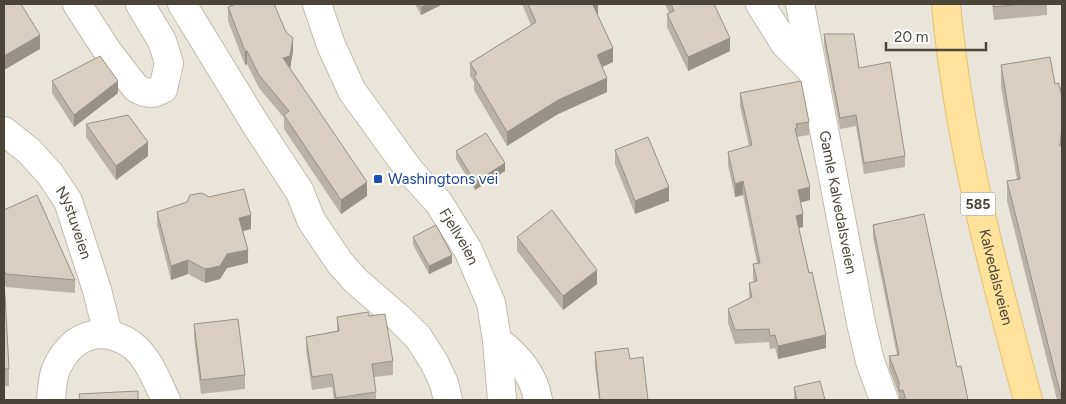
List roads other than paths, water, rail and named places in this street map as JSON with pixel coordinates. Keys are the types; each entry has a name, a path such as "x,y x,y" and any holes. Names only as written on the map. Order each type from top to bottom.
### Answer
{"main road":[{"name":"Kalvedalsveien","path":"946,4 953,68 971,171 993,268 1028,400"}],"street":[{"path":"77,4 108,52 136,88 144,92 153,93 163,89 169,63 162,41 140,4"},
{"path":"182,4 256,125 300,192 311,220 321,235 340,263 356,281 418,337 434,362 444,383 448,400"},
{"name":"Fjellveien","path":"317,4 331,45 352,91 410,171 439,204 468,250 490,303 497,340 502,400"},
{"path":"760,4 785,44 814,72"},
{"name":"Gamle Kalvedalsveien","path":"800,4 861,323 870,362 884,400"},
{"name":"Nystuveien","path":"4,131 29,151 50,174 68,201 97,290 108,334"},
{"path":"51,400 52,383 56,368 68,347 88,336 108,334 132,346 146,360 166,400"},
{"path":"497,340 512,352 528,372 537,392 538,400"}],"place":[{"name":"Washingtons vei","path":"378,179"}]}
